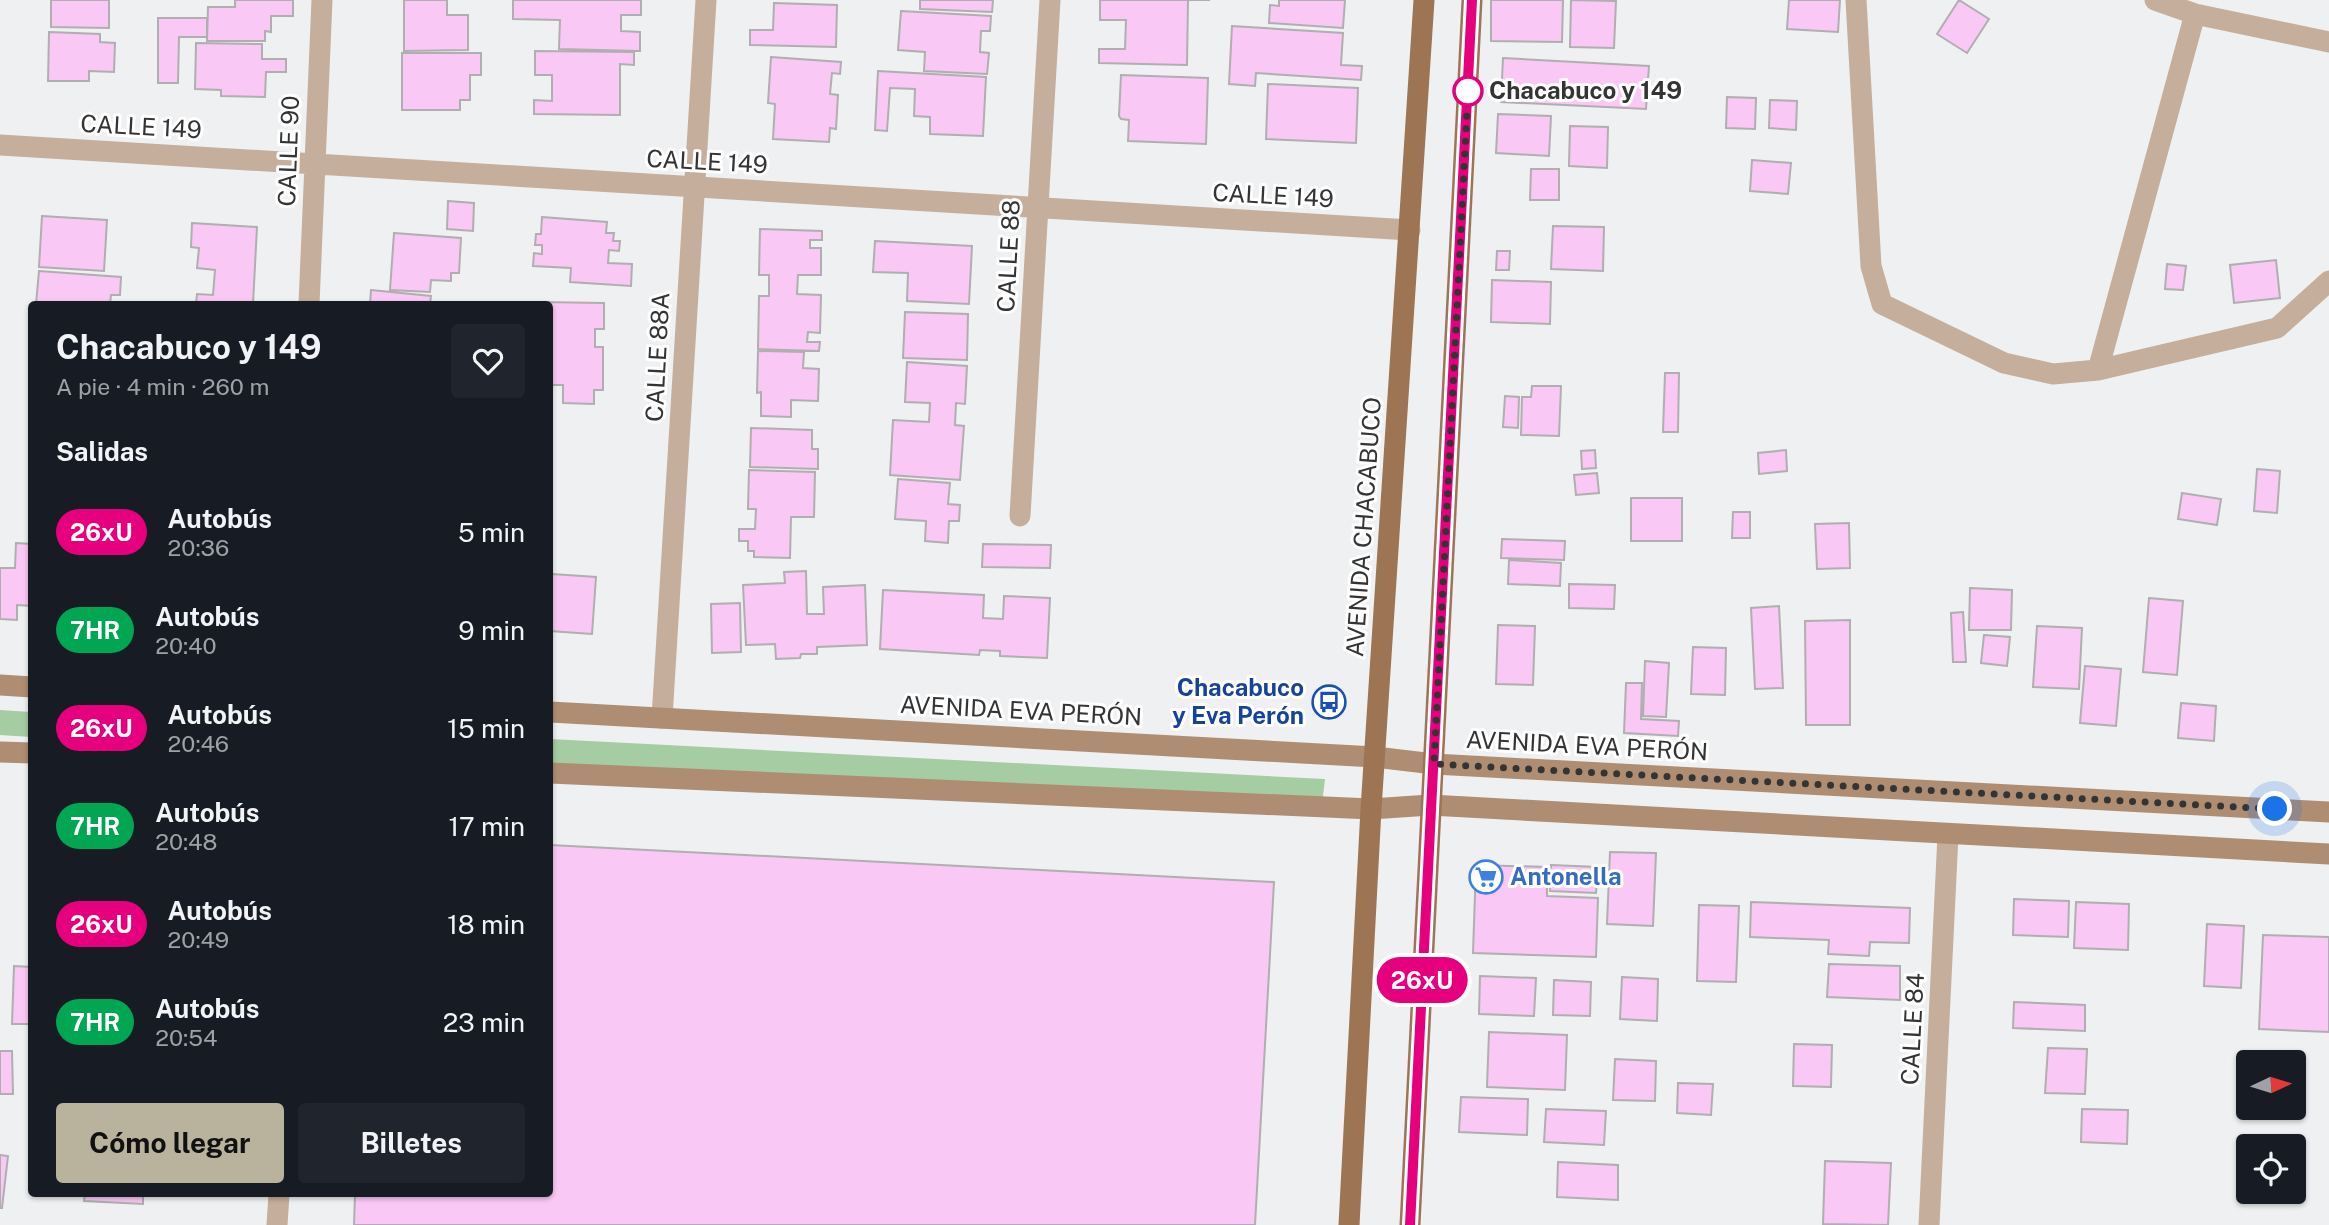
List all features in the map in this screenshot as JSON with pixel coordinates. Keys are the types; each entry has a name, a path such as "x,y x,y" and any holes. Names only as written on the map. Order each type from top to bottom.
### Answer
{"main road":[{"name":"AVENIDA CHACABUCO","path":"1349,1225 1371,810 1424,0"},
{"path":"1409,1225 1472,0"}],"street":[{"name":"CALLE 90","path":"309,301 322,0"},
{"name":"CALLE 88A","path":"662,718 706,0"},
{"name":"CALLE 88","path":"1020,516 1050,0"},
{"path":"1856,0 1871,266 1882,304 2004,363 2053,374 2098,370 2277,328 2329,281"},
{"path":"2155,0 2195,14 2329,42"},
{"path":"2098,370 2195,14"},
{"name":"CALLE 149","path":"0,145 1410,230"},
{"path":"0,685 28,687"},
{"name":"AVENIDA EVA PERÓN","path":"553,712 1375,757 1434,764 2329,812"},
{"path":"0,752 28,753"},
{"path":"553,774 1371,810 1430,805 2329,854"},
{"name":"CALLE 84","path":"1929,1225 1948,835"},
{"path":"277,1225 279,1197"}],"green space":[{"path":"0,710 28,712 28,737 0,735"},
{"path":"553,739 1325,779 1322,804 553,764"}],"building":[{"path":"51,0 109,0 109,28 51,27"},
{"path":"235,0 293,0 293,16 271,16 271,32 265,31 265,41 207,41 208,7 235,7"},
{"path":"404,0 447,0 447,15 468,15 468,50 404,51"},
{"path":"513,0 641,0 641,15 621,15 621,31 640,32 640,51 559,49 560,20 513,19"},
{"path":"920,0 993,0 992,12 920,9"},
{"path":"1100,0 1188,0 1187,65 1099,63 1099,49 1125,49 1126,20 1100,20"},
{"path":"1279,0 1345,0 1343,28 1269,23 1270,5 1279,6"},
{"path":"1491,0 1563,0 1562,42 1491,41"},
{"path":"1571,0 1616,1 1614,48 1570,47"},
{"path":"1789,0 1840,0 1838,32 1787,29"},
{"path":"1959,0 1989,19 1967,53 1937,34"},
{"path":"774,3 837,5 836,47 750,45 750,30 773,30"},
{"path":"901,11 991,16 990,31 981,31 980,52 989,53 987,74 924,71 925,52 898,50"},
{"path":"158,18 207,18 207,37 179,37 178,83 158,83"},
{"path":"1232,26 1343,33 1341,65 1362,66 1361,80 1256,73 1255,86 1229,84"},
{"path":"49,32 100,34 100,42 115,43 114,72 89,71 89,81 48,81"},
{"path":"196,43 262,44 262,59 286,59 286,72 266,72 265,97 221,96 221,90 195,89"},
{"path":"535,51 634,52 634,65 620,64 620,115 534,114 534,100 552,101 552,75 535,75"},
{"path":"402,53 481,53 481,75 470,75 470,100 460,100 460,110 402,110"},
{"path":"771,57 841,62 840,74 832,73 830,94 838,95 836,129 830,128 829,142 773,139 775,104 768,103"},
{"path":"1503,58 1649,66 1646,109 1501,102"},
{"path":"878,71 986,77 983,136 930,134 930,117 914,116 915,89 890,88 887,131 875,130"},
{"path":"1121,75 1208,78 1206,144 1128,141 1129,120 1119,116"},
{"path":"1268,84 1358,88 1356,143 1266,139"},
{"path":"1727,97 1756,98 1755,129 1726,128"},
{"path":"1770,100 1797,101 1796,130 1769,128"},
{"path":"1498,114 1551,116 1549,156 1496,153"},
{"path":"1570,126 1608,127 1607,168 1569,166"},
{"path":"1752,160 1791,163 1788,194 1750,191"},
{"path":"1531,169 1559,169 1559,200 1530,200"},
{"path":"448,201 474,203 473,231 447,229"},
{"path":"42,216 107,220 104,271 39,267"},
{"path":"542,217 607,222 606,233 614,233 613,241 620,241 619,251 609,250 608,263 632,264 631,286 570,282 571,268 533,266 534,253 542,254 542,245 535,245 536,234 541,234"},
{"path":"192,223 257,227 253,301 196,301 197,294 213,295 215,270 197,268 199,248 191,247"},
{"path":"1553,226 1604,227 1603,271 1551,269"},
{"path":"760,229 822,231 822,240 810,240 810,248 821,248 821,275 798,275 797,294 821,295 820,333 808,332 807,342 820,342 819,351 758,349 759,296 769,296 769,275 759,275"},
{"path":"394,233 461,238 459,273 451,273 451,281 431,280 430,292 390,290"},
{"path":"875,241 972,246 969,304 907,301 908,273 873,272"},
{"path":"1497,251 1510,251 1509,270 1496,270"},
{"path":"2276,260 2280,298 2234,303 2230,265"},
{"path":"2167,264 2186,266 2183,290 2165,289"},
{"path":"39,271 121,277 120,295 111,295 110,301 36,301"},
{"path":"1492,280 1551,282 1550,324 1491,322"},
{"path":"371,290 431,296 430,301 370,301"},
{"path":"553,302 604,303 604,329 595,329 595,347 603,347 603,390 594,390 594,404 563,403 563,385 553,385"},
{"path":"905,312 968,314 967,360 903,358"},
{"path":"758,351 804,352 803,368 819,369 818,401 791,400 791,417 761,416 761,392 757,393"},
{"path":"907,362 967,366 965,404 956,403 955,425 964,426 960,480 890,475 893,420 929,422 930,403 905,402"},
{"path":"1665,373 1679,373 1678,432 1663,432"},
{"path":"1532,386 1561,386 1559,436 1521,435 1522,397 1531,397"},
{"path":"1505,396 1519,397 1518,428 1503,427"},
{"path":"751,428 812,430 812,449 818,449 818,469 750,467"},
{"path":"1595,450 1596,468 1582,469 1581,451"},
{"path":"1786,450 1787,471 1759,474 1758,453"},
{"path":"2257,469 2280,471 2277,513 2254,511"},
{"path":"749,470 815,472 814,517 791,517 790,558 754,557 754,551 748,551 748,541 739,541 739,529 755,529 756,509 748,509"},
{"path":"1597,473 1599,493 1576,495 1574,475"},
{"path":"898,479 950,483 948,504 960,505 959,521 949,521 948,543 925,541 926,521 895,519"},
{"path":"2182,493 2221,499 2217,525 2178,519"},
{"path":"1631,498 1682,498 1682,541 1631,541"},
{"path":"1733,512 1750,512 1750,538 1732,538"},
{"path":"1849,523 1850,568 1817,569 1815,524"},
{"path":"1502,539 1565,541 1564,560 1501,558"},
{"path":"16,543 28,544 28,606 17,605 17,620 0,619 0,568 15,568"},
{"path":"983,544 1051,545 1050,568 982,567"},
{"path":"1509,560 1561,563 1560,586 1508,584"},
{"path":"806,571 807,614 824,614 823,587 865,585 867,645 817,647 817,654 776,659 775,644 746,645 743,585 785,583 784,572"},
{"path":"553,574 596,577 592,634 553,631"},
{"path":"1569,584 1615,585 1614,609 1569,608"},
{"path":"1970,588 2012,590 2011,630 1969,630"},
{"path":"883,590 984,595 983,618 1003,619 1004,596 1050,598 1047,658 1000,656 1000,651 980,650 979,655 880,649"},
{"path":"2149,598 2183,601 2177,675 2143,672"},
{"path":"740,603 741,652 712,653 711,604"},
{"path":"1779,606 1783,688 1755,689 1751,608"},
{"path":"1963,612 1966,662 1953,662 1951,613"},
{"path":"1850,620 1850,725 1806,725 1805,621"},
{"path":"1498,625 1535,626 1533,685 1496,684"},
{"path":"2037,626 2082,628 2079,689 2033,687"},
{"path":"1984,635 2010,637 2007,666 1981,663"},
{"path":"1693,647 1726,648 1725,695 1691,694"},
{"path":"1645,661 1669,663 1666,717 1643,716"},
{"path":"2085,666 2121,669 2116,726 2080,723"},
{"path":"1626,683 1642,683 1641,719 1679,721 1678,736 1624,733"},
{"path":"2181,703 2216,706 2214,741 2178,738"},
{"path":"553,845 1274,882 1255,1225 354,1225 355,1197 553,1197"},
{"path":"1610,852 1656,853 1653,926 1607,924"},
{"path":"1476,865 1547,867 1547,896 1598,898 1596,957 1473,953"},
{"path":"1551,865 1598,867 1596,893 1550,891"},
{"path":"2014,899 2069,901 2068,937 2013,935"},
{"path":"1751,902 1910,908 1909,943 1870,942 1869,956 1828,954 1829,940 1750,937"},
{"path":"2076,902 2129,904 2128,950 2074,948"},
{"path":"1699,905 1739,906 1736,982 1697,981"},
{"path":"2207,924 2244,926 2241,988 2204,986"},
{"path":"2263,935 2329,937 2329,1032 2259,1029"},
{"path":"1829,964 1900,966 1900,1000 1827,997"},
{"path":"14,966 28,967 28,1024 12,1024"},
{"path":"1480,976 1536,978 1534,1016 1479,1014"},
{"path":"1622,977 1658,979 1657,1021 1620,1019"},
{"path":"1554,980 1591,982 1590,1016 1553,1015"},
{"path":"2014,1002 2085,1005 2085,1031 2013,1028"},
{"path":"1489,1032 1567,1035 1565,1090 1487,1087"},
{"path":"1794,1044 1832,1045 1831,1087 1793,1086"},
{"path":"2048,1048 2087,1049 2085,1094 2045,1093"},
{"path":"0,1051 12,1051 13,1094 0,1094"},
{"path":"1615,1059 1656,1061 1655,1101 1613,1100"},
{"path":"1678,1083 1713,1084 1711,1115 1677,1113"},
{"path":"1461,1097 1528,1099 1527,1135 1459,1132"},
{"path":"1546,1109 1606,1111 1604,1145 1544,1142"},
{"path":"2082,1109 2128,1110 2127,1144 2081,1142"},
{"path":"0,1155 8,1156 2,1208 0,1208"},
{"path":"1825,1161 1891,1163 1888,1225 1823,1224"},
{"path":"1558,1162 1618,1165 1618,1200 1557,1197"},
{"path":"85,1197 143,1197 143,1204 84,1201"}],"bus line":[{"name":"26xU","path":"1410,1225 1472,0"}],"place":[{"name":"Chacabuco y 149","path":"1468,91"},
{"name":"Chacabuco y Eva Perón","path":"1329,702"},
{"name":"Antonella","path":"1486,877"}],"route":[{"path":"1468,91 1434,764 2275,809"}]}
